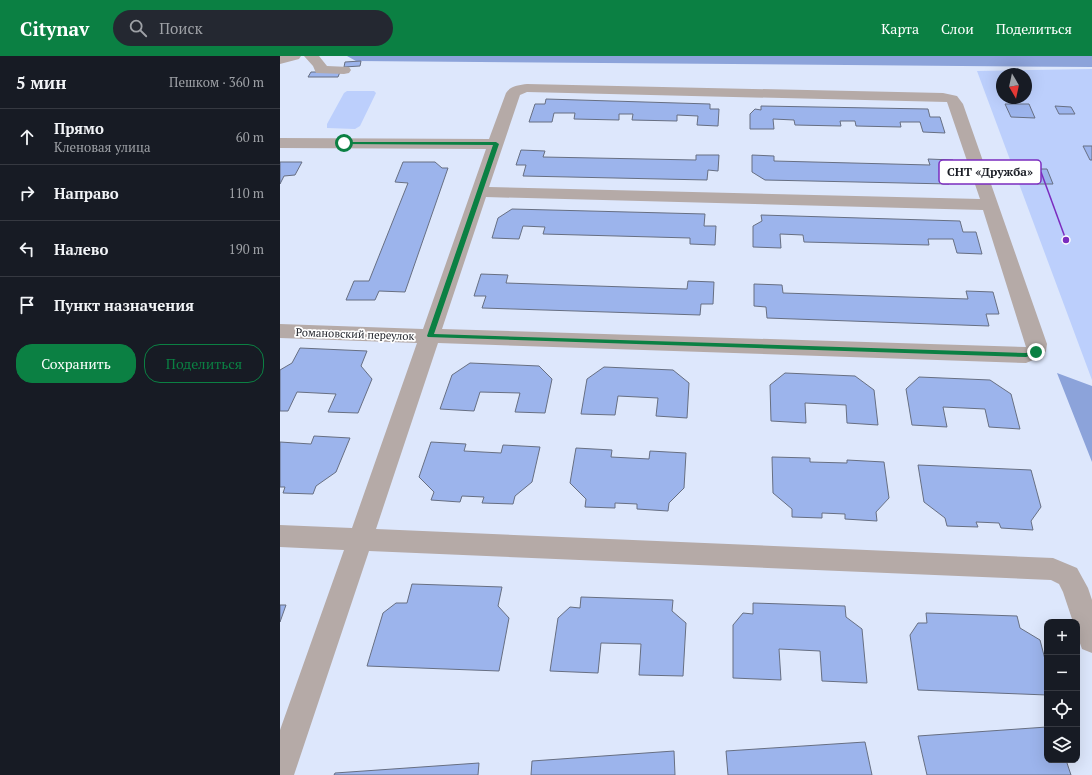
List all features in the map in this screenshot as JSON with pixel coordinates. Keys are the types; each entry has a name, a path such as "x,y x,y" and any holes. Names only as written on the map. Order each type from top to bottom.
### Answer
{"street":[{"path":"280,60 294,56"},
{"path":"311,56 320,64 321,70 344,70"},
{"path":"280,772 513,93 527,88 943,97 952,99 956,104 990,205 480,192"},
{"path":"280,143 496,144"},
{"name":"Романовский переулок","path":"280,331 1026,355 1036,352 1037,344 990,205"},
{"path":"280,536 1053,569 1068,576 1075,588 1092,640"}],"shaded area":[{"path":"347,56 1092,56 1092,67 356,61"},
{"path":"1092,69 1092,380 977,71 996,71 996,104 1032,104 1032,70"},
{"path":"347,91 374,91 376,93 360,126 355,129 327,128 327,124 344,93"},
{"path":"1057,373 1092,386 1092,462"}],"building":[{"path":"361,61 360,66 344,67 345,62"},
{"path":"311,72 340,72 338,77 308,77"},
{"path":"546,99 710,104 710,109 719,109 718,126 697,125 698,116 677,115 677,121 632,120 633,114 619,114 619,120 574,119 575,113 554,113 552,122 529,122 535,104 545,104"},
{"path":"1005,104 1029,104 1035,118 1011,117"},
{"path":"761,106 928,109 930,117 940,117 945,133 923,132 920,122 900,122 901,127 856,126 855,121 840,121 841,126 795,125 794,120 773,119 774,129 750,129 750,114 755,109 761,110"},
{"path":"1055,106 1071,107 1075,114 1059,114"},
{"path":"1083,146 1092,146 1092,160 1090,160"},
{"path":"521,150 545,151 543,157 696,160 696,155 719,155 718,171 708,170 707,180 523,176 526,165 516,165"},
{"path":"752,155 774,156 774,161 930,165 928,159 953,160 958,176 946,176 949,184 765,180 752,172"},
{"path":"280,162 302,162 295,175 284,176 280,184"},
{"path":"403,162 435,162 442,168 448,168 405,292 379,291 375,300 346,300 354,281 369,281 408,183 395,182"},
{"path":"1031,169 1047,169 1053,184 1037,184"},
{"path":"512,209 705,214 704,226 716,226 715,245 690,244 690,238 543,234 545,227 523,226 519,239 492,238 498,218"},
{"path":"761,215 960,221 963,232 976,232 982,254 957,253 953,239 928,239 929,245 804,242 803,235 780,234 781,248 753,247 753,226 762,221"},
{"path":"481,274 508,275 506,283 687,289 688,281 714,282 713,304 701,304 700,315 482,308 486,296 474,296"},
{"path":"754,284 782,285 783,293 968,299 966,291 993,292 999,314 986,314 989,326 767,318 766,307 754,306"},
{"path":"300,348 367,351 361,366 372,379 358,413 328,412 336,394 297,392 288,411 280,411 280,370 292,363"},
{"path":"470,363 539,366 552,379 545,413 515,412 520,393 480,392 474,411 440,409 452,375"},
{"path":"604,367 673,370 689,383 687,418 656,416 658,398 618,396 615,415 581,414 587,379"},
{"path":"785,373 855,376 874,390 878,425 847,423 846,405 805,403 806,423 771,421 770,385"},
{"path":"919,377 990,380 1011,394 1020,429 989,427 985,409 943,407 947,427 912,425 906,389"},
{"path":"314,436 350,438 336,472 316,486 313,494 283,493 285,487 280,487 280,442 311,444"},
{"path":"431,442 466,444 464,451 501,453 503,445 540,447 532,482 515,496 513,504 482,503 484,497 462,496 460,502 431,500 434,492 419,477"},
{"path":"576,448 612,450 611,457 649,459 650,451 686,453 684,488 669,503 668,511 637,509 637,504 615,503 615,508 585,507 586,499 570,483"},
{"path":"772,457 810,458 810,462 847,463 847,460 884,462 889,498 876,512 877,521 845,519 845,514 822,513 822,518 792,517 792,509 773,493"},
{"path":"918,465 1031,470 1041,507 1031,521 1033,530 1001,528 999,523 976,522 978,527 947,526 945,518 924,502"},
{"path":"412,584 502,587 498,606 509,618 499,671 367,666 383,613 396,603 407,603"},
{"path":"581,597 673,600 672,611 686,623 683,676 639,675 641,644 601,643 598,673 550,671 558,618 570,607 580,608"},
{"path":"753,603 845,606 846,617 862,629 867,683 822,681 820,651 779,649 781,680 733,678 733,625 743,613 753,614"},
{"path":"280,605 286,605 280,622"},
{"path":"926,613 1017,616 1020,628 1040,640 1044,655 1044,695 918,690 910,635 918,623 927,623"},
{"path":"1044,727 1044,763 1067,763 1071,775 927,775 918,736"},
{"path":"865,742 872,775 728,775 726,751"},
{"path":"674,751 675,775 531,775 532,761"},
{"path":"479,763 478,775 334,775 335,773"}],"place":[{"name":"СНТ «Дружба»","path":"1066,240"}],"route":[{"path":"344,143 496,144 430,336 1026,355 1036,352"}]}
